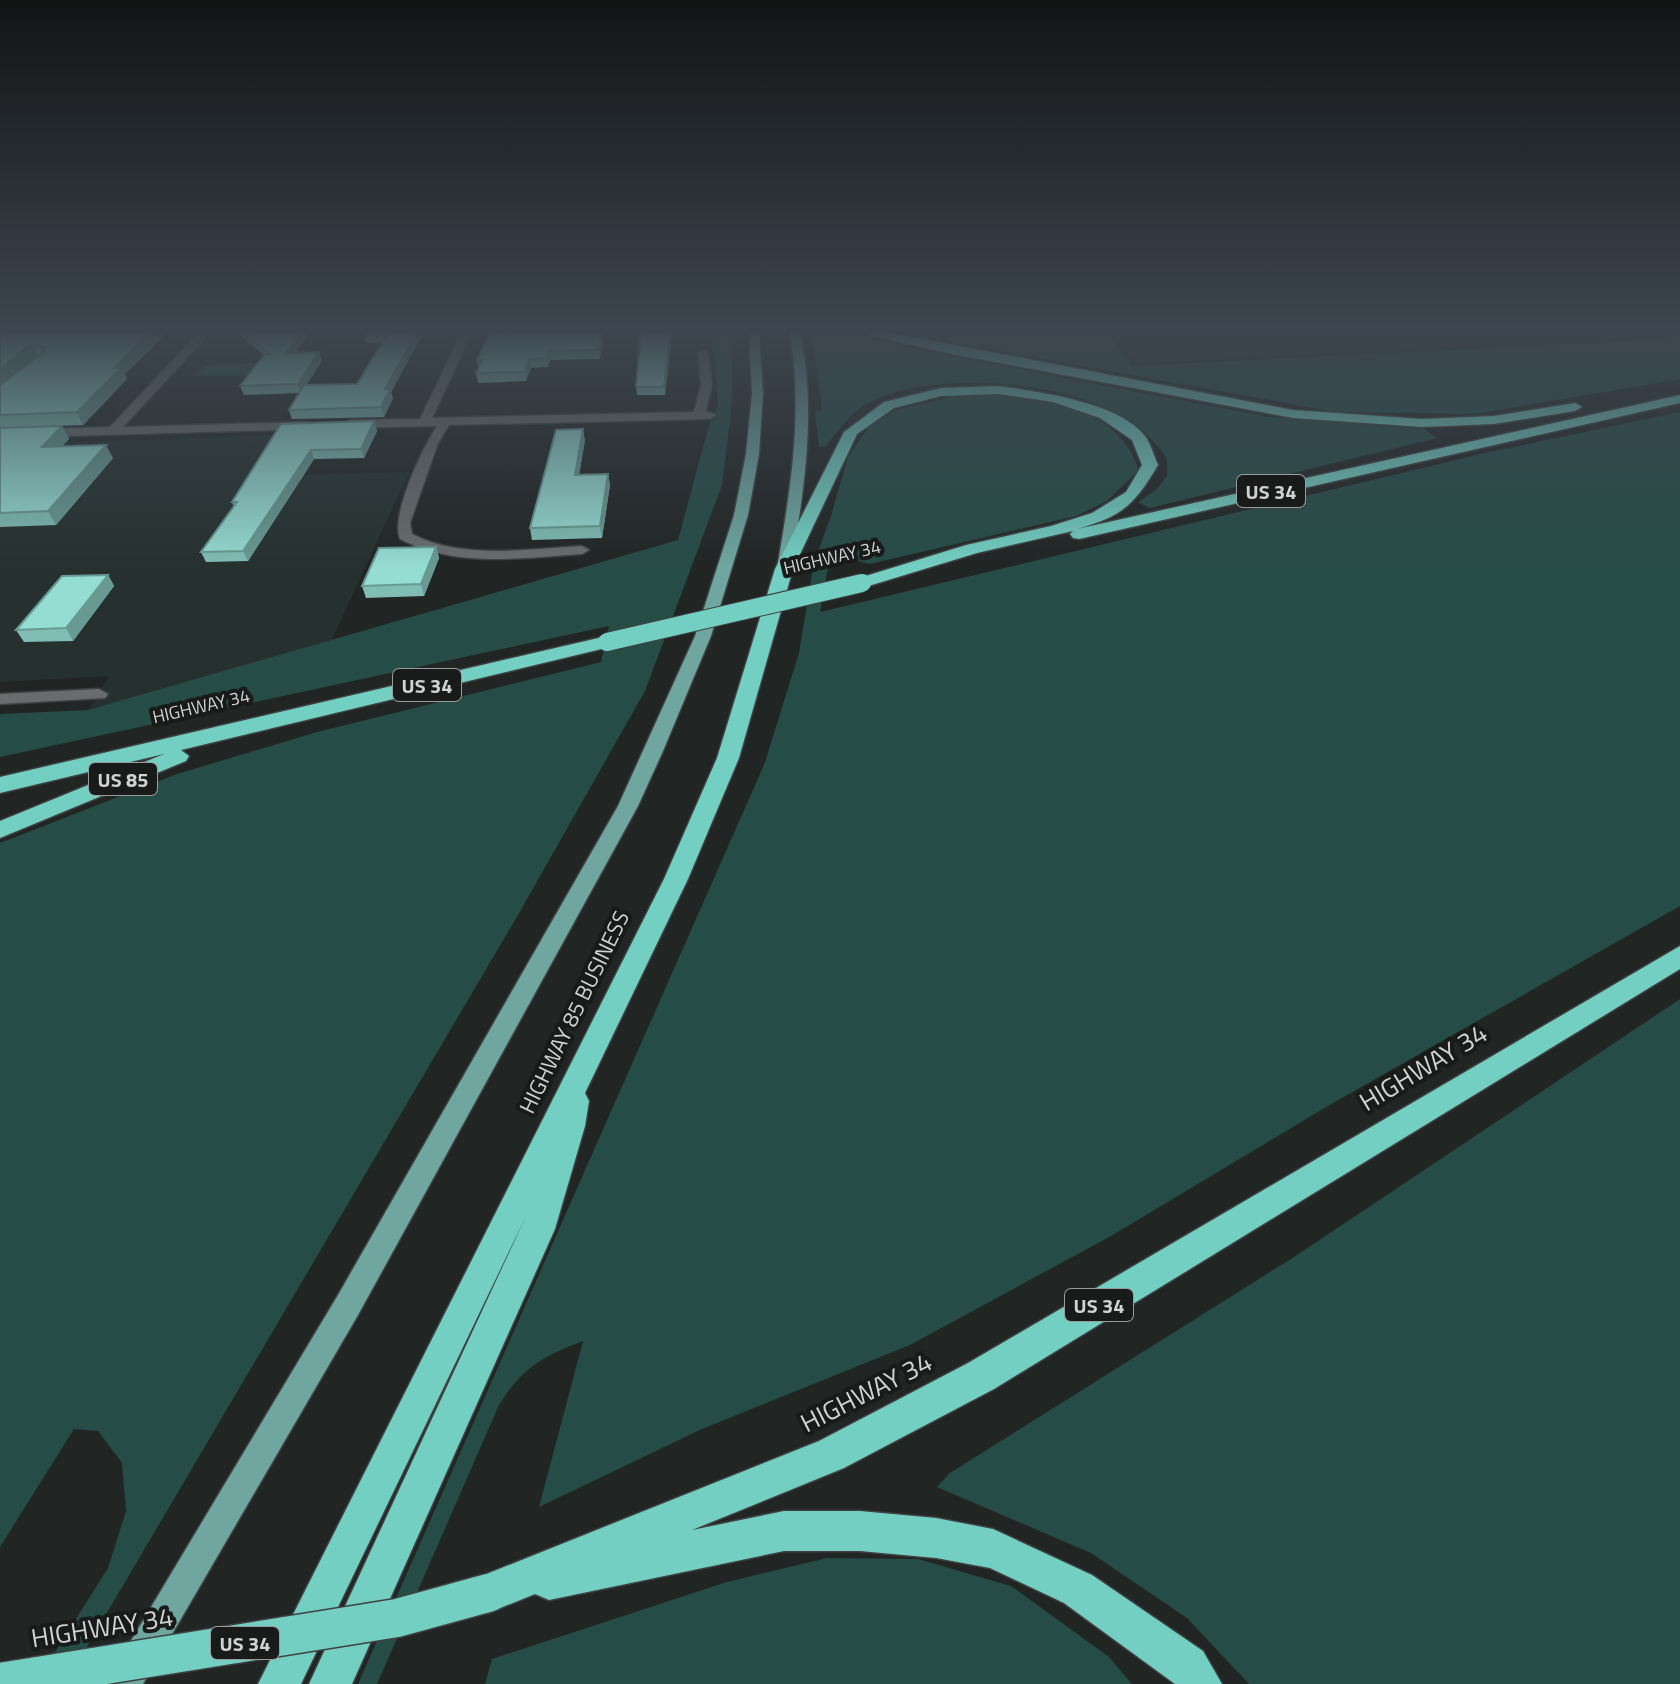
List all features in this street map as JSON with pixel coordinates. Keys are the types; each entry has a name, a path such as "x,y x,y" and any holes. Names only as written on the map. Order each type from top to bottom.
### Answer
{"highway":[{"path":"784,569 851,432 867,416 879,411"},
{"path":"862,583 1055,529 1105,511 1133,495 1148,472 1148,453 1140,439 1113,418 1097,411"},
{"path":"1275,411 1389,422 1494,420 1549,411"},
{"name":"HIGHWAY 34","path":"0,785 862,583 1628,411"},
{"name":"HIGHWAY 85 BUSINESS","path":"279,1684 676,879 728,758 784,569"},
{"name":"US 85","path":"0,830 247,728"},
{"name":"HIGHWAY 34","path":"0,1682 397,1618 488,1593 831,1455 981,1376 1680,956"},
{"path":"330,1684 539,1229 570,1126 579,1073"},
{"path":"488,1593 784,1531 860,1531 936,1538 993,1549 1078,1589 1188,1666 1201,1684"}],"main road":[{"path":"123,1684 348,1305 628,806 695,657 736,534 750,470 756,411"},
{"name":"HIGHWAY 85 BUSINESS","path":"784,569 805,438 803,411"}],"street":[{"path":"113,431 132,411"},
{"path":"424,422 429,411"},
{"path":"329,425 704,415 705,411"},
{"path":"445,422 432,443 403,523 405,536 417,544 471,553 582,550"},
{"path":"0,434 314,425"},
{"path":"0,699 99,694"}],"shaded area":[{"path":"277,435 250,476 409,472 330,644 88,710 109,676 0,682 0,445"}],"green space":[{"path":"716,411 731,411 722,485 645,691 518,915 65,1684 35,1684 108,1568 126,1511 122,1463 98,1431 74,1429 0,1547 0,843 177,774 317,732 601,662 609,626 0,757 0,714 88,710 678,540 709,425"},
{"path":"815,411 858,411 825,447 819,447"},
{"path":"895,411 1079,411 1111,428 1127,447 1139,470 1107,501 1076,516 870,564 838,556 829,562 820,612 1485,453 1680,412 1680,906 1333,1103 1111,1236 910,1345 702,1429 539,1507 583,1341 545,1358 525,1372 499,1405 377,1684 358,1684 764,765 799,653 814,562 848,457 870,425"},
{"path":"1109,411 1236,411 1269,417 1424,429 1437,438 1150,508 1138,502 1157,489 1167,476 1167,460 1151,439 1126,419"},
{"path":"1327,411 1495,411 1475,414"},
{"path":"1680,999 1680,1684 1249,1684 1187,1618 1091,1553 937,1487 950,1473 1297,1255"},
{"path":"827,1558 918,1559 1011,1586 1109,1657 1132,1684 485,1684 492,1659 727,1582"}],"building":[{"path":"0,411 78,411 77,412 0,415"},
{"path":"374,421 361,449 311,450 243,551 201,552 237,502 232,502 281,424"},
{"path":"62,426 42,447 106,445 48,511 0,513 0,428"},
{"path":"583,429 575,475 608,474 600,526 530,528 556,430"},
{"path":"436,547 421,584 362,586 379,548"},
{"path":"108,575 66,628 16,630 62,576"}]}
